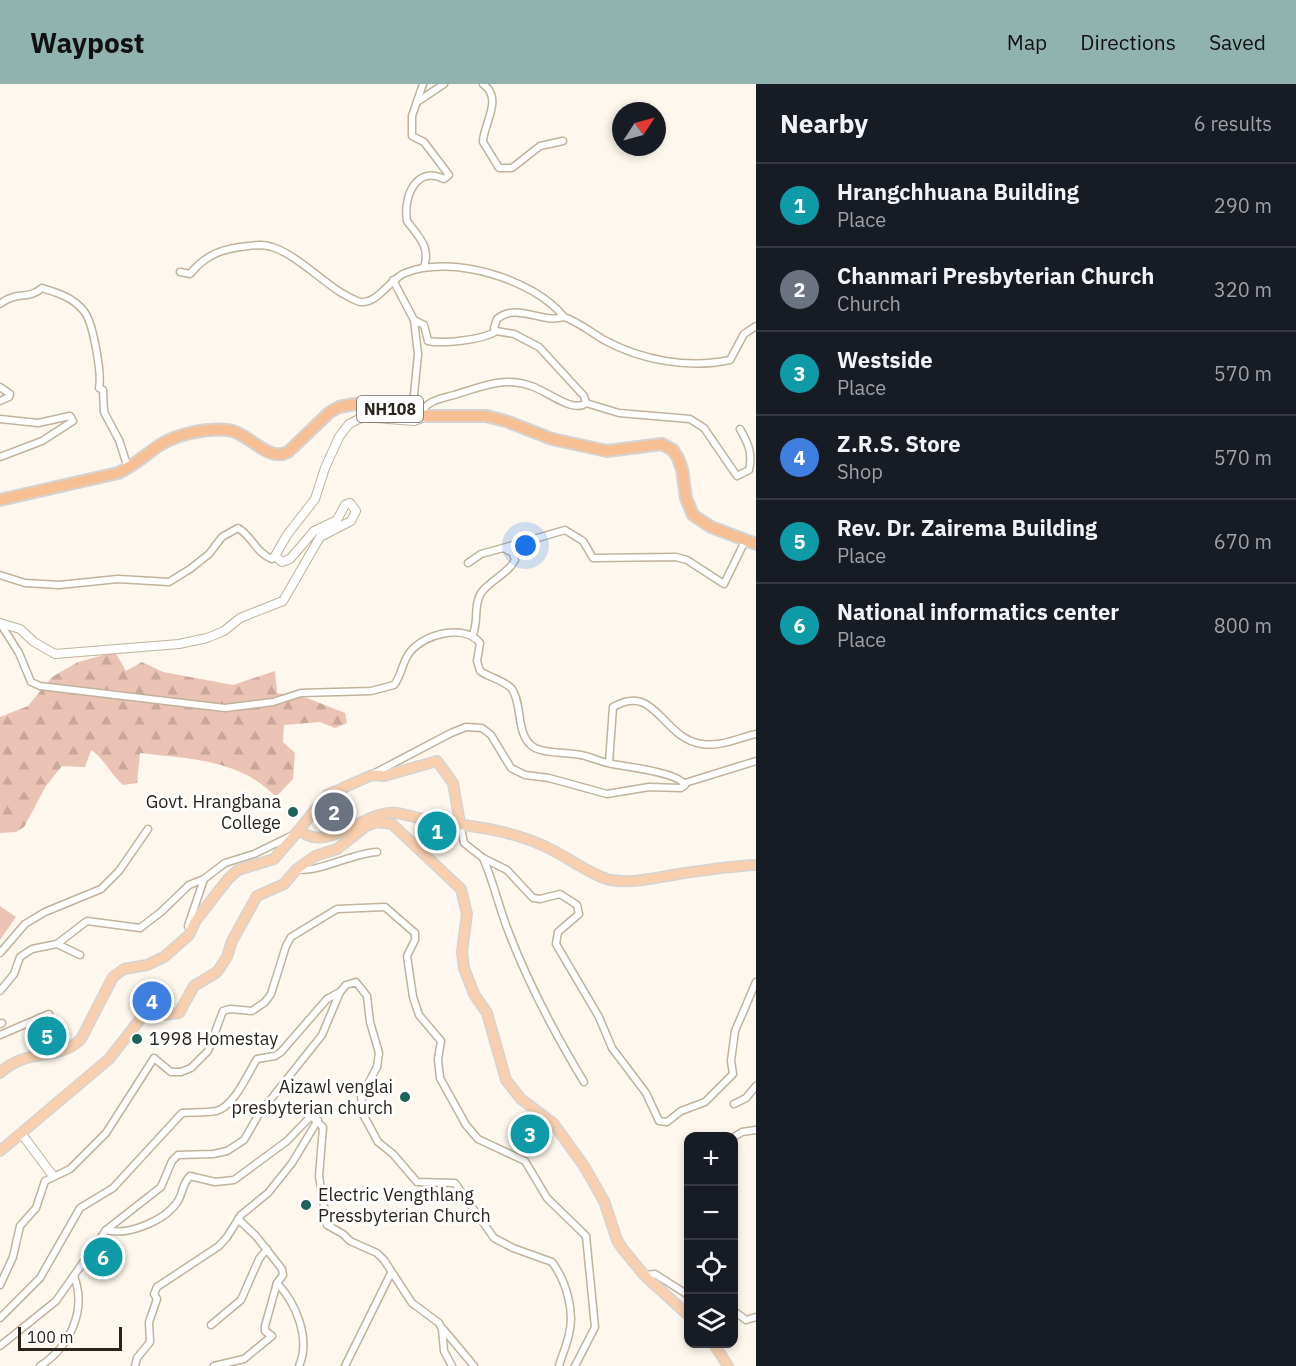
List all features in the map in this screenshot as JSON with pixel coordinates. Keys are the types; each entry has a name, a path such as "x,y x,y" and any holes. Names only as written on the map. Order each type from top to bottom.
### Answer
{"highway":[{"name":"NH108","path":"0,500 108,475 128,468 170,440 217,430 237,431 271,453 284,454 323,419 345,405 368,405 421,415 486,416 506,421 552,439 607,451 662,444 673,450 678,458 686,498 693,515 711,527 756,544"}],"main road":[{"path":"0,1073 24,1058 64,1051 74,1046 81,1039 112,977 124,969 147,965 164,957 191,931 228,879 238,870 274,859 327,795 372,775 384,776 412,765 437,761 453,783 460,823"},
{"path":"297,832 305,836 328,836 344,831 379,813 396,813 460,823 539,843 610,880 647,880 756,865"},
{"path":"0,1151 110,1059 145,1013 163,1015 179,1013 194,986 217,972 227,957 232,941 257,896 284,884 297,869 315,856 337,849 366,826 377,822 392,824 461,889 467,914 462,951 464,969 474,994 487,1013 506,1080 521,1100 553,1123 584,1166 604,1201 616,1240 644,1275 684,1311"},
{"path":"717,1348 728,1366"}],"street":[{"path":"423,84 412,116 412,136 424,142 449,175 445,179 436,174 427,176 414,184 409,194 407,221 423,241 428,257 424,267"},
{"path":"417,102 444,84"},
{"path":"483,84 489,90 492,105 483,142 499,168 512,168 540,146 563,141"},
{"path":"180,272 190,274 217,251 263,245 281,251 322,281 362,302 377,295 393,280 407,272 424,267 467,270 499,276 541,297 564,317 618,347 664,362 696,363 730,360 744,334 756,326"},
{"path":"393,280 414,320 417,354 414,395 421,415"},
{"path":"0,304 12,296 36,294 42,288 72,299 83,309 100,363 99,388 103,390 104,411 119,440 128,468"},
{"path":"496,331 494,328 497,319 512,312 527,313 554,320 564,317"},
{"path":"414,320 424,325 428,341 438,344 486,337 496,331 514,334 539,347 584,396 586,403"},
{"path":"0,575 26,583 59,585 118,579 169,582 209,554 230,530 238,528 247,533 264,555 272,559 315,499 329,457 349,424 363,417 414,421 433,400 481,384 501,381 531,386 573,406 586,403 619,413 690,419 704,428 737,476 749,470 752,459 749,445 740,429"},
{"path":"0,387 10,394 0,401"},
{"path":"0,419 38,423 70,416 73,421 42,441 0,458"},
{"path":"0,623 20,630 54,654 179,644 207,638 224,631 240,618 283,601 320,537 351,521 355,507 350,503 345,505 337,520 314,531 290,559 282,562 275,556"},
{"path":"468,563 482,554 565,530 583,541 593,558 676,557 687,560 724,584 745,541"},
{"path":"473,634 477,624 475,606 483,591 515,560 513,553 503,548"},
{"path":"0,623 19,653 31,682 40,686 225,708 273,702 301,693 371,691 394,685 409,653 417,645 461,631 473,634 480,642 477,666 484,674 506,683 512,690 521,724 531,745 541,750 582,755 652,771 685,783"},
{"path":"609,763 613,706 623,703 651,704 672,730 680,736 701,744 723,744 756,734"},
{"path":"372,775 466,727 482,728 491,735 511,768 525,775 549,778 608,794 649,788 681,788 685,783 756,761"},
{"path":"460,823 462,841 483,858 507,870 533,898 540,899 560,894 577,905 579,914 558,932 556,944 599,1017 612,1048 646,1093 660,1121 667,1122 681,1111 705,1102 733,1074 731,1061 735,1031 756,982"},
{"path":"0,953 25,924 45,912 102,889 119,871 148,829"},
{"path":"0,991 14,974 20,957 32,950 57,944 77,926 91,920 140,928 161,912 180,891 204,879 225,863 254,854 297,832"},
{"path":"297,869 305,871 354,855 377,852"},
{"path":"483,858 497,891 508,930 526,973 562,1046 584,1082"},
{"path":"191,931 188,926 204,879"},
{"path":"0,1285 13,1257 21,1223 36,1208 45,1181 70,1169 106,1133 124,1110 154,1058 171,1072 181,1072 190,1068 208,1051 223,1011 230,1009 252,1011 265,1002 291,937 343,907 385,907 416,933 407,956 413,997 419,1015 441,1041 438,1059 441,1078 460,1117 478,1139 525,1161 547,1198 586,1236 595,1327 575,1366"},
{"path":"57,944 80,955"},
{"path":"0,1346 56,1301 106,1230 161,1187 172,1161 178,1155 220,1153 244,1140 259,1114 322,1035 340,992 346,985 356,982 367,996 370,1022 379,1053 377,1067 361,1097 364,1116 378,1142 393,1154 417,1182 455,1183 494,1238 513,1248 552,1262 567,1291 571,1314 570,1334 559,1366"},
{"path":"0,1318 40,1278 80,1208 113,1188 141,1155 168,1130 178,1115 216,1111 224,1107 245,1084 257,1059 275,1056 280,1052 327,999 340,992"},
{"path":"0,1035 50,1014"},
{"path":"734,1104 746,1098 756,1086"},
{"path":"106,1230 119,1232 159,1217 176,1204 183,1184 190,1176 215,1182 234,1180 286,1141 311,1116 323,1127 319,1176 325,1222 350,1241 377,1253 412,1303 439,1323 474,1366"},
{"path":"135,1366 137,1358 150,1342 149,1322 157,1299 154,1294 157,1287 219,1246 238,1219 268,1193 279,1179 318,1120"},
{"path":"738,1134 756,1130"},
{"path":"21,1133 53,1176"},
{"path":"214,1366 244,1359 272,1336 265,1331 265,1326 277,1283 284,1273 246,1225 238,1219"},
{"path":"211,1325 241,1300 259,1259 267,1250"},
{"path":"345,1366 391,1273"},
{"path":"644,1275 655,1274 686,1294"},
{"path":"40,1366 55,1355 78,1318 79,1289 74,1276"},
{"path":"277,1283 287,1293 300,1326 304,1350 299,1366"},
{"path":"738,1314 746,1320 756,1317"},
{"path":"442,1329 447,1359 452,1366"},
{"path":"442,1366 447,1359"}],"green space":[{"path":"115,652 126,671 142,662 163,672 233,685 275,671 277,693 307,698 345,713 347,723 335,728 320,722 284,725 283,742 295,753 293,779 276,797 262,784 230,768 195,760 140,753 137,783 123,785 100,757 91,750 85,767 62,766 46,786 24,827 16,832 0,833 0,717 28,706 52,677 78,662"},
{"path":"0,906 16,917 0,940"}],"place":[{"name":"Govt. Hrangbana College","path":"293,812"},
{"name":"Chanmari Presbyterian Church","path":"334,812"},
{"name":"Hrangchhuana Building","path":"437,831"},
{"name":"Z.R.S. Store","path":"152,1001"},
{"name":"Rev. Dr. Zairema Building","path":"47,1036"},
{"name":"1998 Homestay","path":"137,1039"},
{"name":"Aizawl venglai presbyterian church","path":"405,1097"},
{"name":"Westside","path":"530,1134"},
{"name":"Electric Vengthlang Pressbyterian Church","path":"306,1205"},
{"name":"National informatics center","path":"103,1257"}]}
